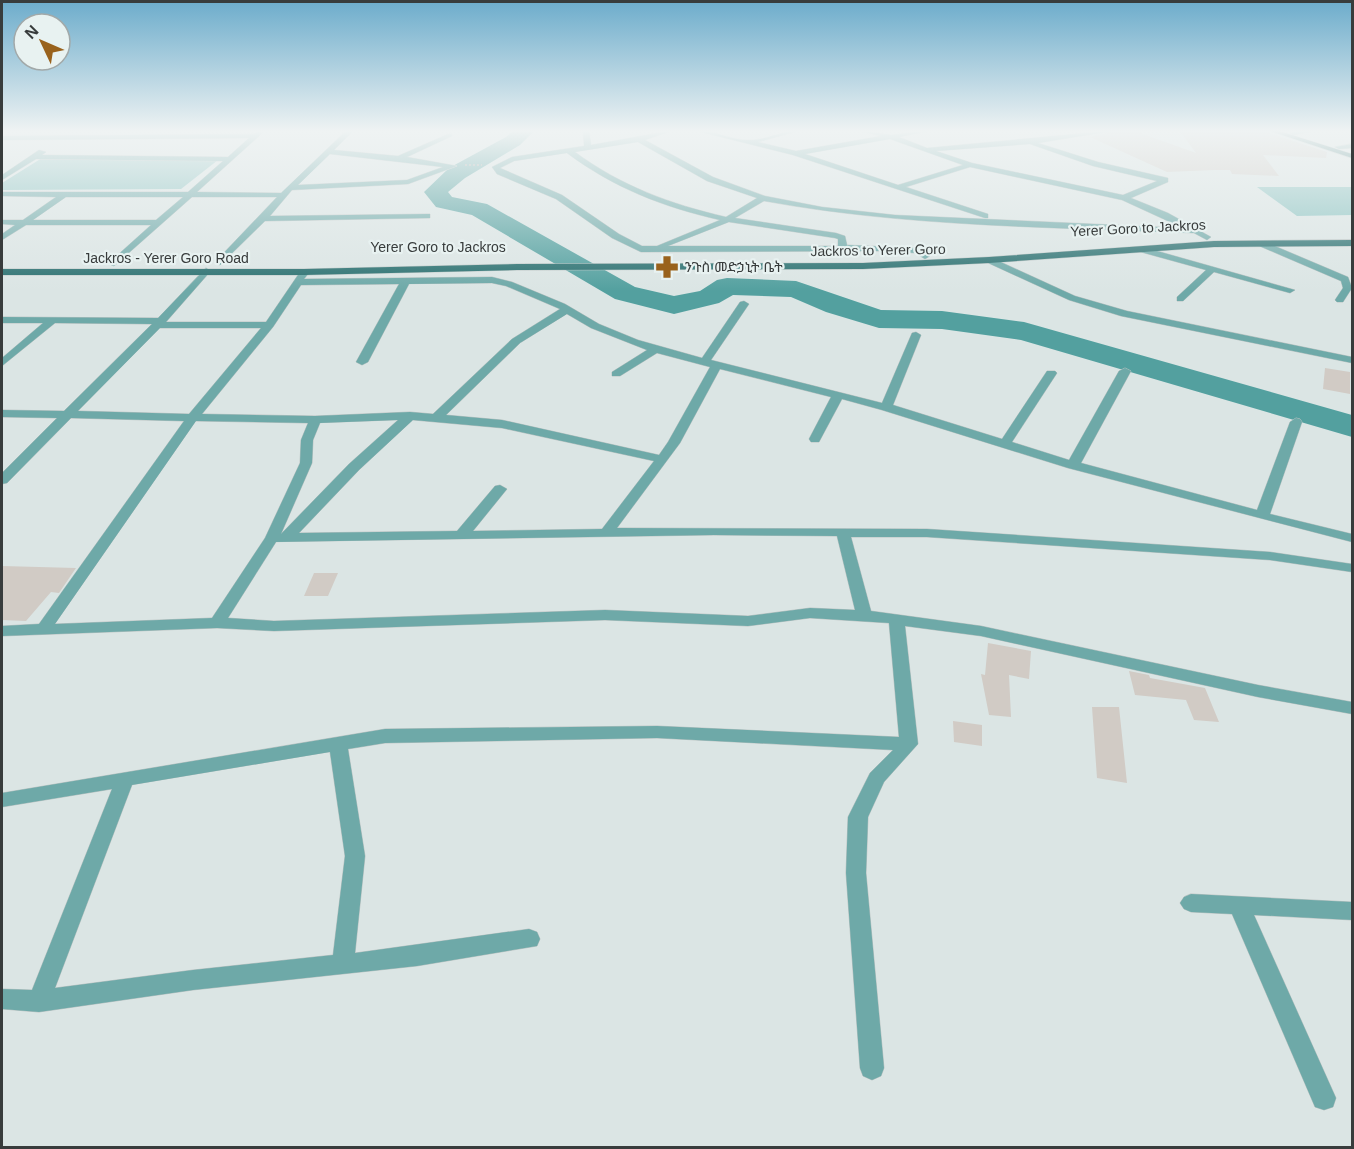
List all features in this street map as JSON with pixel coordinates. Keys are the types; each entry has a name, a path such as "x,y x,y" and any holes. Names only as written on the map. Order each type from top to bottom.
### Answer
{"main road":[{"name":"Yerer Goro to Jackros","path":"2,263 925,256 1207,237 1353,236"},
{"name":"Jackros to Yerer Goro","path":"331,271 518,267 862,266 1260,243 1353,243"},
{"name":"Jackros - Yerer Goro Road","path":"2,272 206,271 301,277 331,271"}],"street":[{"path":"114,263 202,184"},
{"path":"220,262 295,184"},
{"path":"290,188 376,184"},
{"path":"534,184 560,197 625,242 640,249 907,249 925,256"},
{"path":"621,184 666,202 726,220 836,236 842,238 843,249"},
{"path":"723,184 763,198 851,213 915,219 1196,231"},
{"path":"887,184 1002,221"},
{"path":"897,187 908,184"},
{"path":"1057,184 1124,198 1207,237"},
{"path":"1124,198 1157,184"},
{"path":"2,194 283,195"},
{"path":"2,238 63,195"},
{"path":"651,250 726,220 763,198"},
{"path":"263,219 427,216"},
{"path":"2,222 158,223"},
{"path":"1260,243 1345,279 1348,288 1340,300"},
{"path":"1140,249 1290,290"},
{"path":"988,260 1072,298 1125,314 1353,360"},
{"path":"1180,299 1212,269"},
{"path":"2,480 159,323 206,271"},
{"path":"43,630 192,418 268,325 301,277 406,280 492,279 567,309 595,326 656,349 710,365 886,407 1073,465 1353,538"},
{"path":"362,362 406,280"},
{"path":"607,532 674,443 710,365 744,304"},
{"path":"435,418 516,341 567,309"},
{"path":"2,320 268,325"},
{"path":"2,363 54,320"},
{"path":"886,407 894,392 903,361 916,335"},
{"path":"616,374 656,349"},
{"path":"1073,465 1125,371"},
{"path":"1004,445 1051,373"},
{"path":"815,439 838,395"},
{"path":"2,413 315,420 410,416 502,424 661,459"},
{"path":"217,623 280,538 410,416"},
{"path":"280,538 306,463 307,440 315,420"},
{"path":"1262,516 1296,422"},
{"path":"463,533 500,489"},
{"path":"843,532 864,615"},
{"path":"280,538 463,533 927,533 1024,542 1270,556 1353,568"},
{"path":"2,631 217,623 274,626 606,615 748,621 810,613 864,615 981,631 1073,649 1258,691 1353,708"},
{"path":"872,1068 856,873 858,817 877,778 909,744 897,621"},
{"path":"2,800 124,782 385,736 634,732 776,736 909,744"},
{"path":"338,744 355,856 343,963"},
{"path":"39,1001 124,782"},
{"path":"1191,903 1353,910"},
{"path":"1239,906 1324,1098"},
{"path":"2,999 39,1001 417,956 529,939"}],"shaded area":[{"path":"2,184 188,184 181,189 2,190"},
{"path":"1257,187 1352,187 1352,215 1297,216"}],"building":[{"path":"1325,368 1350,372 1350,394 1323,389"},
{"path":"2,566 76,568 59,593 51,592 26,621 2,620"},
{"path":"314,573 338,573 328,596 304,596"},
{"path":"988,643 1031,651 1029,679 1009,675 1011,717 989,715 981,674 985,675"},
{"path":"1129,671 1149,675 1150,678 1205,688 1219,722 1194,720 1186,700 1135,695"},
{"path":"1092,707 1119,707 1127,783 1097,778"},
{"path":"953,721 982,725 982,746 954,742"}],"waterway":[{"path":"445,184 435,192 444,202 479,209 625,293 674,305 709,297 727,286 796,289 836,306 879,319 942,320 1024,331 1352,426"}],"place":[{"name":"ንጉስ መድኃኒት ቤት","path":"667,267"}]}
